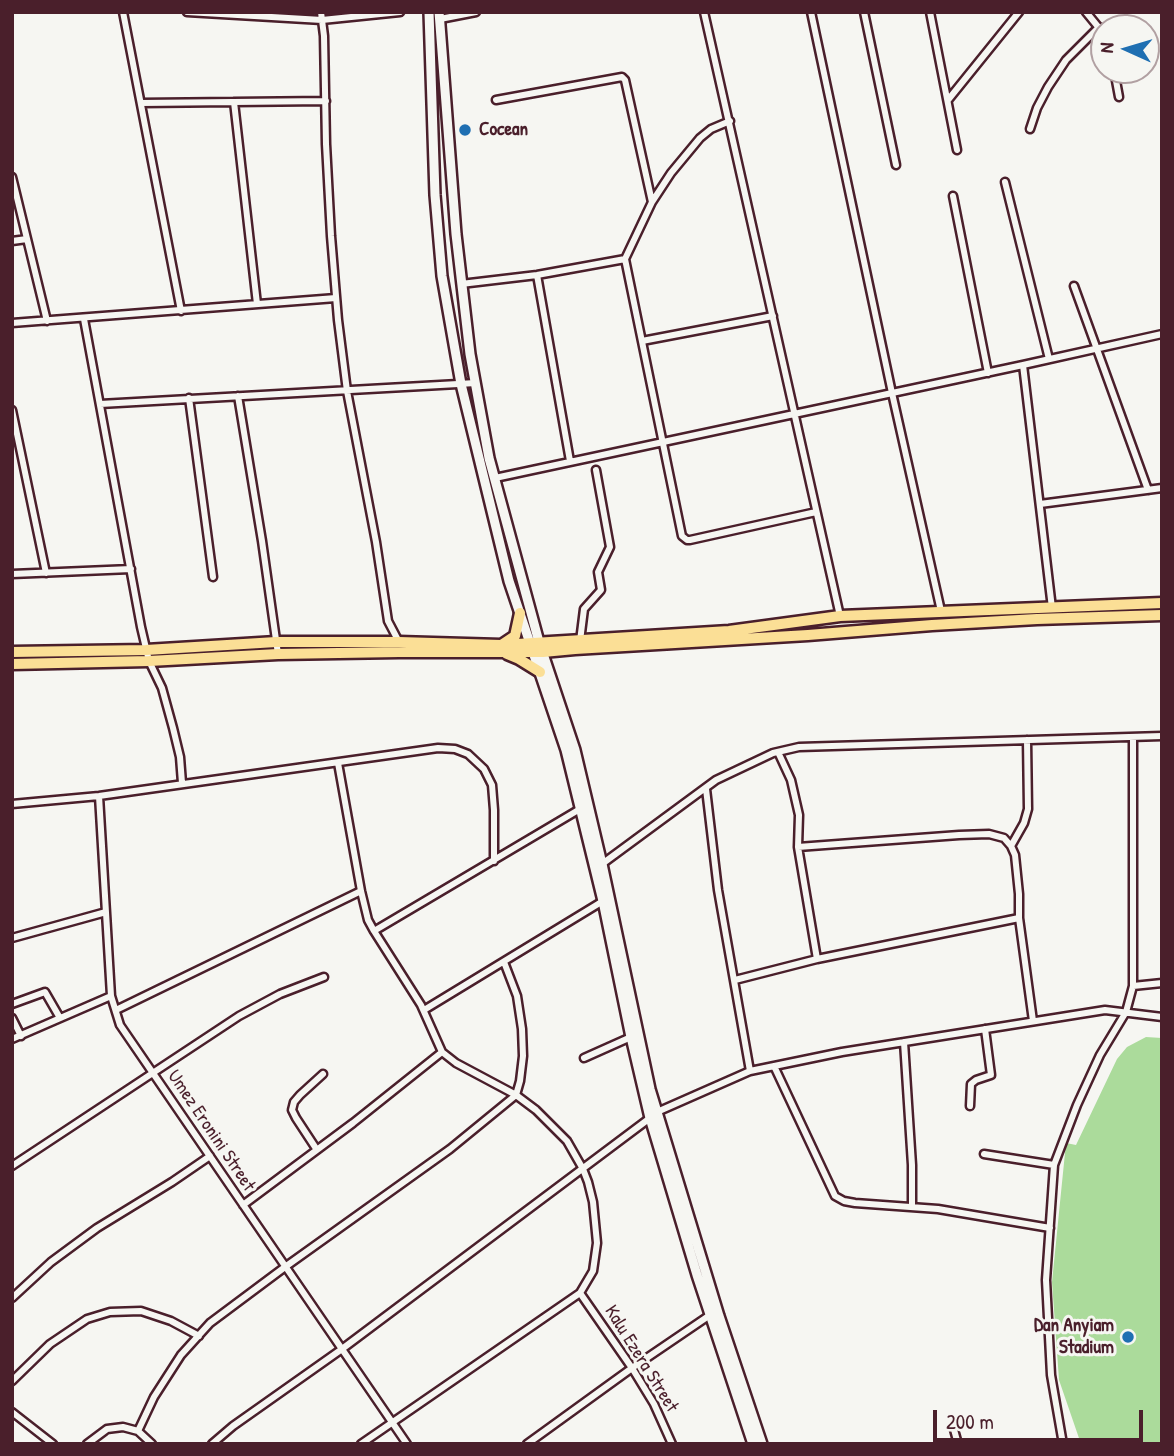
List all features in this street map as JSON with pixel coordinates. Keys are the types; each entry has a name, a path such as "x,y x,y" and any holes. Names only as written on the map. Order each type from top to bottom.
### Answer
{"main road":[{"path":"429,12 435,195 442,276 461,384 509,581 575,750 648,1078 653,1115 762,1444"},
{"path":"440,15 461,284 470,354 489,458 540,672 566,750 603,901 631,1037 710,1315 754,1444"},
{"path":"432,101 446,100"},
{"path":"536,647 580,641 751,628 840,616 1162,603"},
{"path":"968,610 968,623"},
{"path":"500,648 515,636 520,613"},
{"path":"12,664 536,647 575,649 968,623 1162,615"},
{"path":"12,652 146,650 276,642 399,642 500,648 540,672"}],"street":[{"path":"123,12 181,311"},
{"path":"187,12 321,16 400,12"},
{"path":"440,15 476,12"},
{"path":"704,12 840,616"},
{"path":"811,12 941,611"},
{"path":"864,12 896,165"},
{"path":"930,12 957,150"},
{"path":"948,100 1019,12"},
{"path":"321,16 324,36 330,222 347,391 388,621 399,642"},
{"path":"1030,129 1037,108 1066,60 1090,41"},
{"path":"496,100 622,77 625,80 652,202"},
{"path":"1117,84 1119,97"},
{"path":"141,103 326,101"},
{"path":"234,102 257,304"},
{"path":"730,121 711,129 700,138 671,173 652,202 625,259 682,536 687,540 816,512"},
{"path":"12,177 47,321"},
{"path":"1005,182 1049,359"},
{"path":"953,196 988,373"},
{"path":"12,241 27,239"},
{"path":"461,284 537,275 625,259"},
{"path":"537,275 570,461"},
{"path":"1074,286 1148,490"},
{"path":"12,323 336,298"},
{"path":"642,341 773,316"},
{"path":"84,319 146,650 162,688 173,728 180,757 182,783"},
{"path":"495,478 1162,334"},
{"path":"1023,365 1052,608"},
{"path":"100,404 476,383"},
{"path":"237,396 278,654"},
{"path":"189,398 213,577"},
{"path":"12,410 46,573"},
{"path":"580,641 584,609 601,590 598,572 610,547 596,470"},
{"path":"1040,504 1162,488"},
{"path":"12,574 131,569"},
{"path":"602,864 716,780 778,752 799,747 1162,736"},
{"path":"1063,1444 1051,1375 1046,1280 1054,1164 1100,1055 1126,1012 1133,986 1133,737"},
{"path":"1011,846 1028,809 1027,740"},
{"path":"12,804 99,796 438,748 455,749 468,754 484,769 492,785 494,861"},
{"path":"778,752 791,780 799,816 798,847 817,959"},
{"path":"338,762 368,920 424,1010 442,1052 456,1063 516,1095 536,1110 567,1141 583,1169 593,1202 597,1243 593,1271 580,1293 361,1444"},
{"path":"705,789 718,890 751,1071"},
{"name":"Umez Eronini Street","path":"99,796 111,996 120,1025 407,1444"},
{"path":"374,931 580,809"},
{"path":"798,847 979,834 1004,838 1016,855 1019,919 1032,1021"},
{"path":"116,1010 361,891"},
{"path":"424,1010 603,901"},
{"path":"12,938 106,912"},
{"path":"735,980 817,959 1019,919"},
{"path":"138,1431 154,1397 181,1355 210,1323 450,1149 516,1095 523,1056 522,1029 517,996 504,962"},
{"path":"12,1166 239,1016 280,993 324,977"},
{"path":"1133,986 1162,982"},
{"path":"12,1004 46,992 60,1018"},
{"path":"12,1040 111,996"},
{"path":"212,1444 653,1115 751,1071 842,1052 1105,1010 1162,1017"},
{"path":"12,1018 21,1036"},
{"path":"970,1106 971,1084 991,1076 985,1029"},
{"path":"584,1058 631,1037"},
{"path":"904,1042 912,1206"},
{"path":"243,1205 442,1052"},
{"path":"774,1066 835,1196 855,1203 938,1209 1050,1228"},
{"path":"317,1150 292,1110 300,1094 323,1074"},
{"path":"984,1154 1054,1164"},
{"path":"12,1298 51,1262 97,1228 210,1156"},
{"name":"Kalu Ezera Street","path":"580,1293 654,1404 672,1444"},
{"path":"12,1381 50,1344 88,1319 110,1312 141,1311 171,1321 199,1336"},
{"path":"527,1444 710,1315"},
{"path":"12,1412 52,1444"},
{"path":"953,1426 958,1444"},
{"path":"87,1444 107,1429 123,1427 138,1431 152,1444"}],"green space":[{"path":"1146,1037 1162,1038 1162,1444 1081,1444 1059,1380 1052,1282 1066,1143 1076,1145 1117,1059 1127,1047"}],"place":[{"name":"Cocean","path":"465,130"},
{"name":"Dan Anyiam Stadium","path":"1128,1337"}]}
